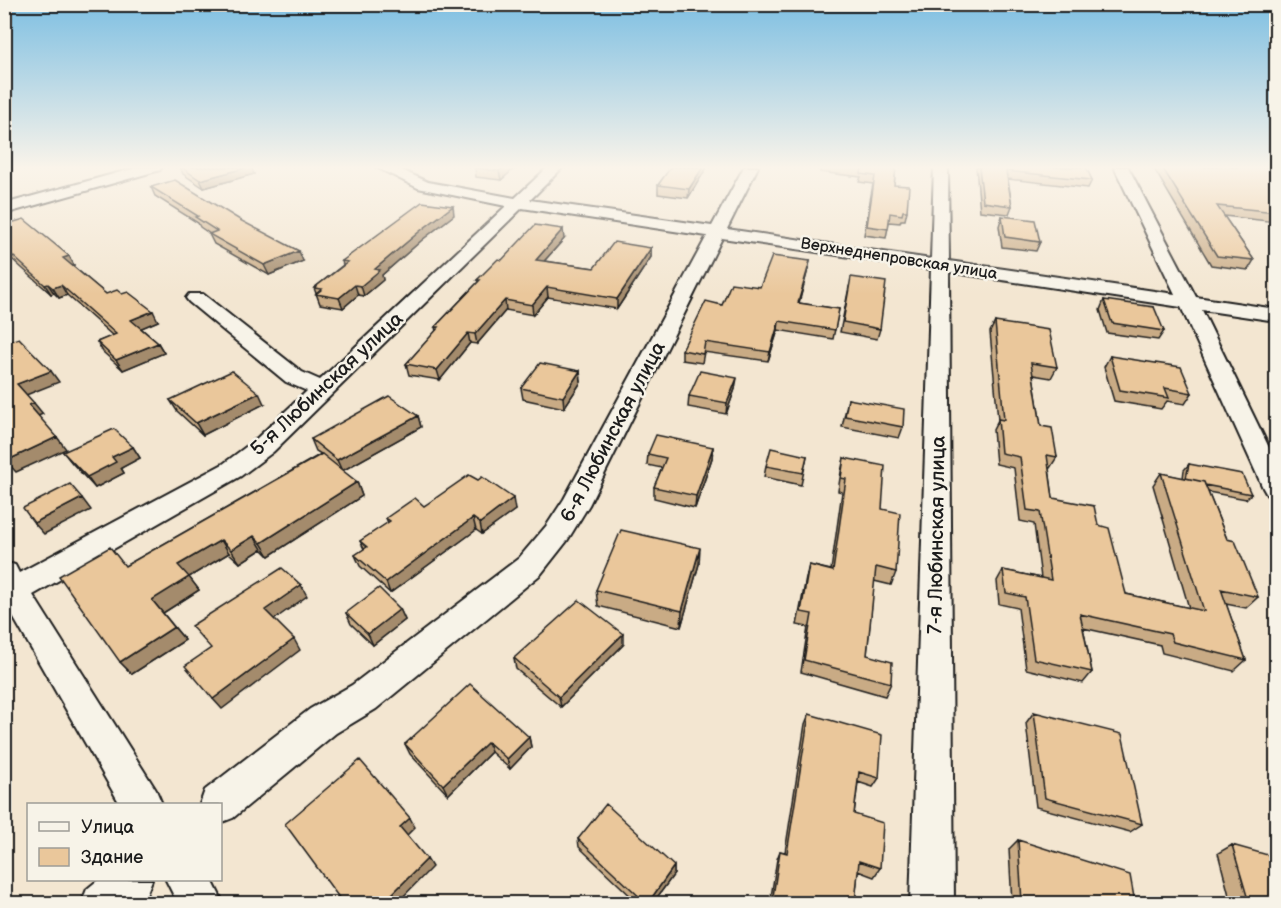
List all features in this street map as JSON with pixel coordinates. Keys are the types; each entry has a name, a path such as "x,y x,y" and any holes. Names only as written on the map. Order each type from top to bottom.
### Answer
{"street":[{"name":"5-я Любинская улица","path":"8,587 231,470 285,428 322,389 509,209"},
{"name":"Верхнеднепровская улица","path":"561,209 1276,315"},
{"name":"6-я Любинская улица","path":"220,803 323,720 364,698 530,566 557,533 575,505 730,209"},
{"name":"7-я Любинская улица","path":"932,903 941,209"},
{"path":"1142,209 1276,488"},
{"path":"196,298 294,377 322,389"},
{"path":"8,587 141,803"},
{"path":"102,903 129,881"},
{"path":"189,881 202,903"}],"building":[{"path":"187,209 223,209 299,251 264,265 209,234 217,231 195,217 198,216"},
{"path":"412,209 449,209 375,269 380,270 361,286 355,285 339,298 316,294 322,289 314,288 348,262 342,261"},
{"path":"870,209 907,209 903,211 902,215 890,213 888,229 867,226"},
{"path":"1188,209 1219,209 1254,260 1217,256"},
{"path":"1250,209 1276,209 1276,212"},
{"path":"1002,216 1035,220 1040,242 1005,237"},
{"path":"24,219 69,256 63,258 106,294 117,290 122,294 128,292 153,311 131,320 158,343 116,360 97,342 116,334 61,285 53,288 48,284 45,285 4,248 4,225"},
{"path":"535,225 563,229 536,260 594,268 614,242 651,248 617,299 547,287 532,305 505,300 475,334 468,333 437,370 406,364 439,327 435,327 480,280 477,280 498,259 502,260"},
{"path":"772,256 810,261 798,303 839,309 835,330 779,321 770,352 705,342 703,354 682,350 706,301 722,305 731,283 760,287"},
{"path":"851,277 886,282 880,329 843,322"},
{"path":"1104,300 1154,307 1164,331 1112,323"},
{"path":"995,322 1049,330 1057,367 1031,363 1041,426 1052,428 1057,457 1047,455 1053,498 1094,506 1098,525 1109,528 1126,594 1204,611 1161,473 1204,482 1227,539 1235,541 1258,597 1221,589 1246,660 1173,642 1170,634 1080,614 1092,672 1034,659 1025,597 1006,593 1003,570 1051,580 1040,512 1027,510 1020,457 1001,453 998,419 1004,420"},
{"path":"19,338 51,371 17,384 34,403 29,405 57,437 6,461 4,458 4,343"},
{"path":"1110,356 1181,367 1192,393 1165,388 1169,398 1120,390"},
{"path":"540,363 580,371 563,397 521,388"},
{"path":"232,371 259,393 196,423 170,400"},
{"path":"700,371 737,378 727,403 689,396"},
{"path":"389,396 418,416 337,460 311,439"},
{"path":"848,399 904,409 903,427 845,416"},
{"path":"114,429 133,447 112,457 116,462 87,477 63,452"},
{"path":"656,435 713,447 696,496 654,487 666,458 648,454"},
{"path":"771,448 807,456 803,473 766,466"},
{"path":"322,454 357,482 261,543 254,536 231,550 221,540 178,565 189,577 152,600 174,627 120,662 59,576 110,547 125,566"},
{"path":"844,458 885,466 882,509 900,513 896,572 876,567 867,655 892,662 891,683 804,660 812,614 801,612 809,565 833,571 846,479 841,478"},
{"path":"1189,464 1242,474 1251,494 1205,485 1204,482 1186,478"},
{"path":"469,475 478,480 482,477 513,498 480,523 473,518 386,582 355,555 367,547 360,541 390,521 386,518 415,498 424,506"},
{"path":"70,484 82,498 34,523 23,508"},
{"path":"621,530 700,548 682,611 596,590"},
{"path":"282,568 301,585 265,610 294,639 213,699 185,666 211,648 191,626"},
{"path":"379,588 400,609 368,634 346,613"},
{"path":"579,600 623,634 559,697 514,658"},
{"path":"470,684 529,737 507,759 488,742 443,785 405,744"},
{"path":"1034,712 1122,734 1142,824 1045,798"},
{"path":"809,714 882,735 879,778 859,772 854,814 883,823 880,868 859,861 855,903 772,903 780,851 787,853"},
{"path":"360,760 410,818 400,827 427,859 383,903 343,903 285,824"},
{"path":"606,804 674,866 648,903 578,839"},
{"path":"1018,840 1130,875 1135,903 1022,902"},
{"path":"1232,845 1275,857 1276,903 1249,903"}]}
